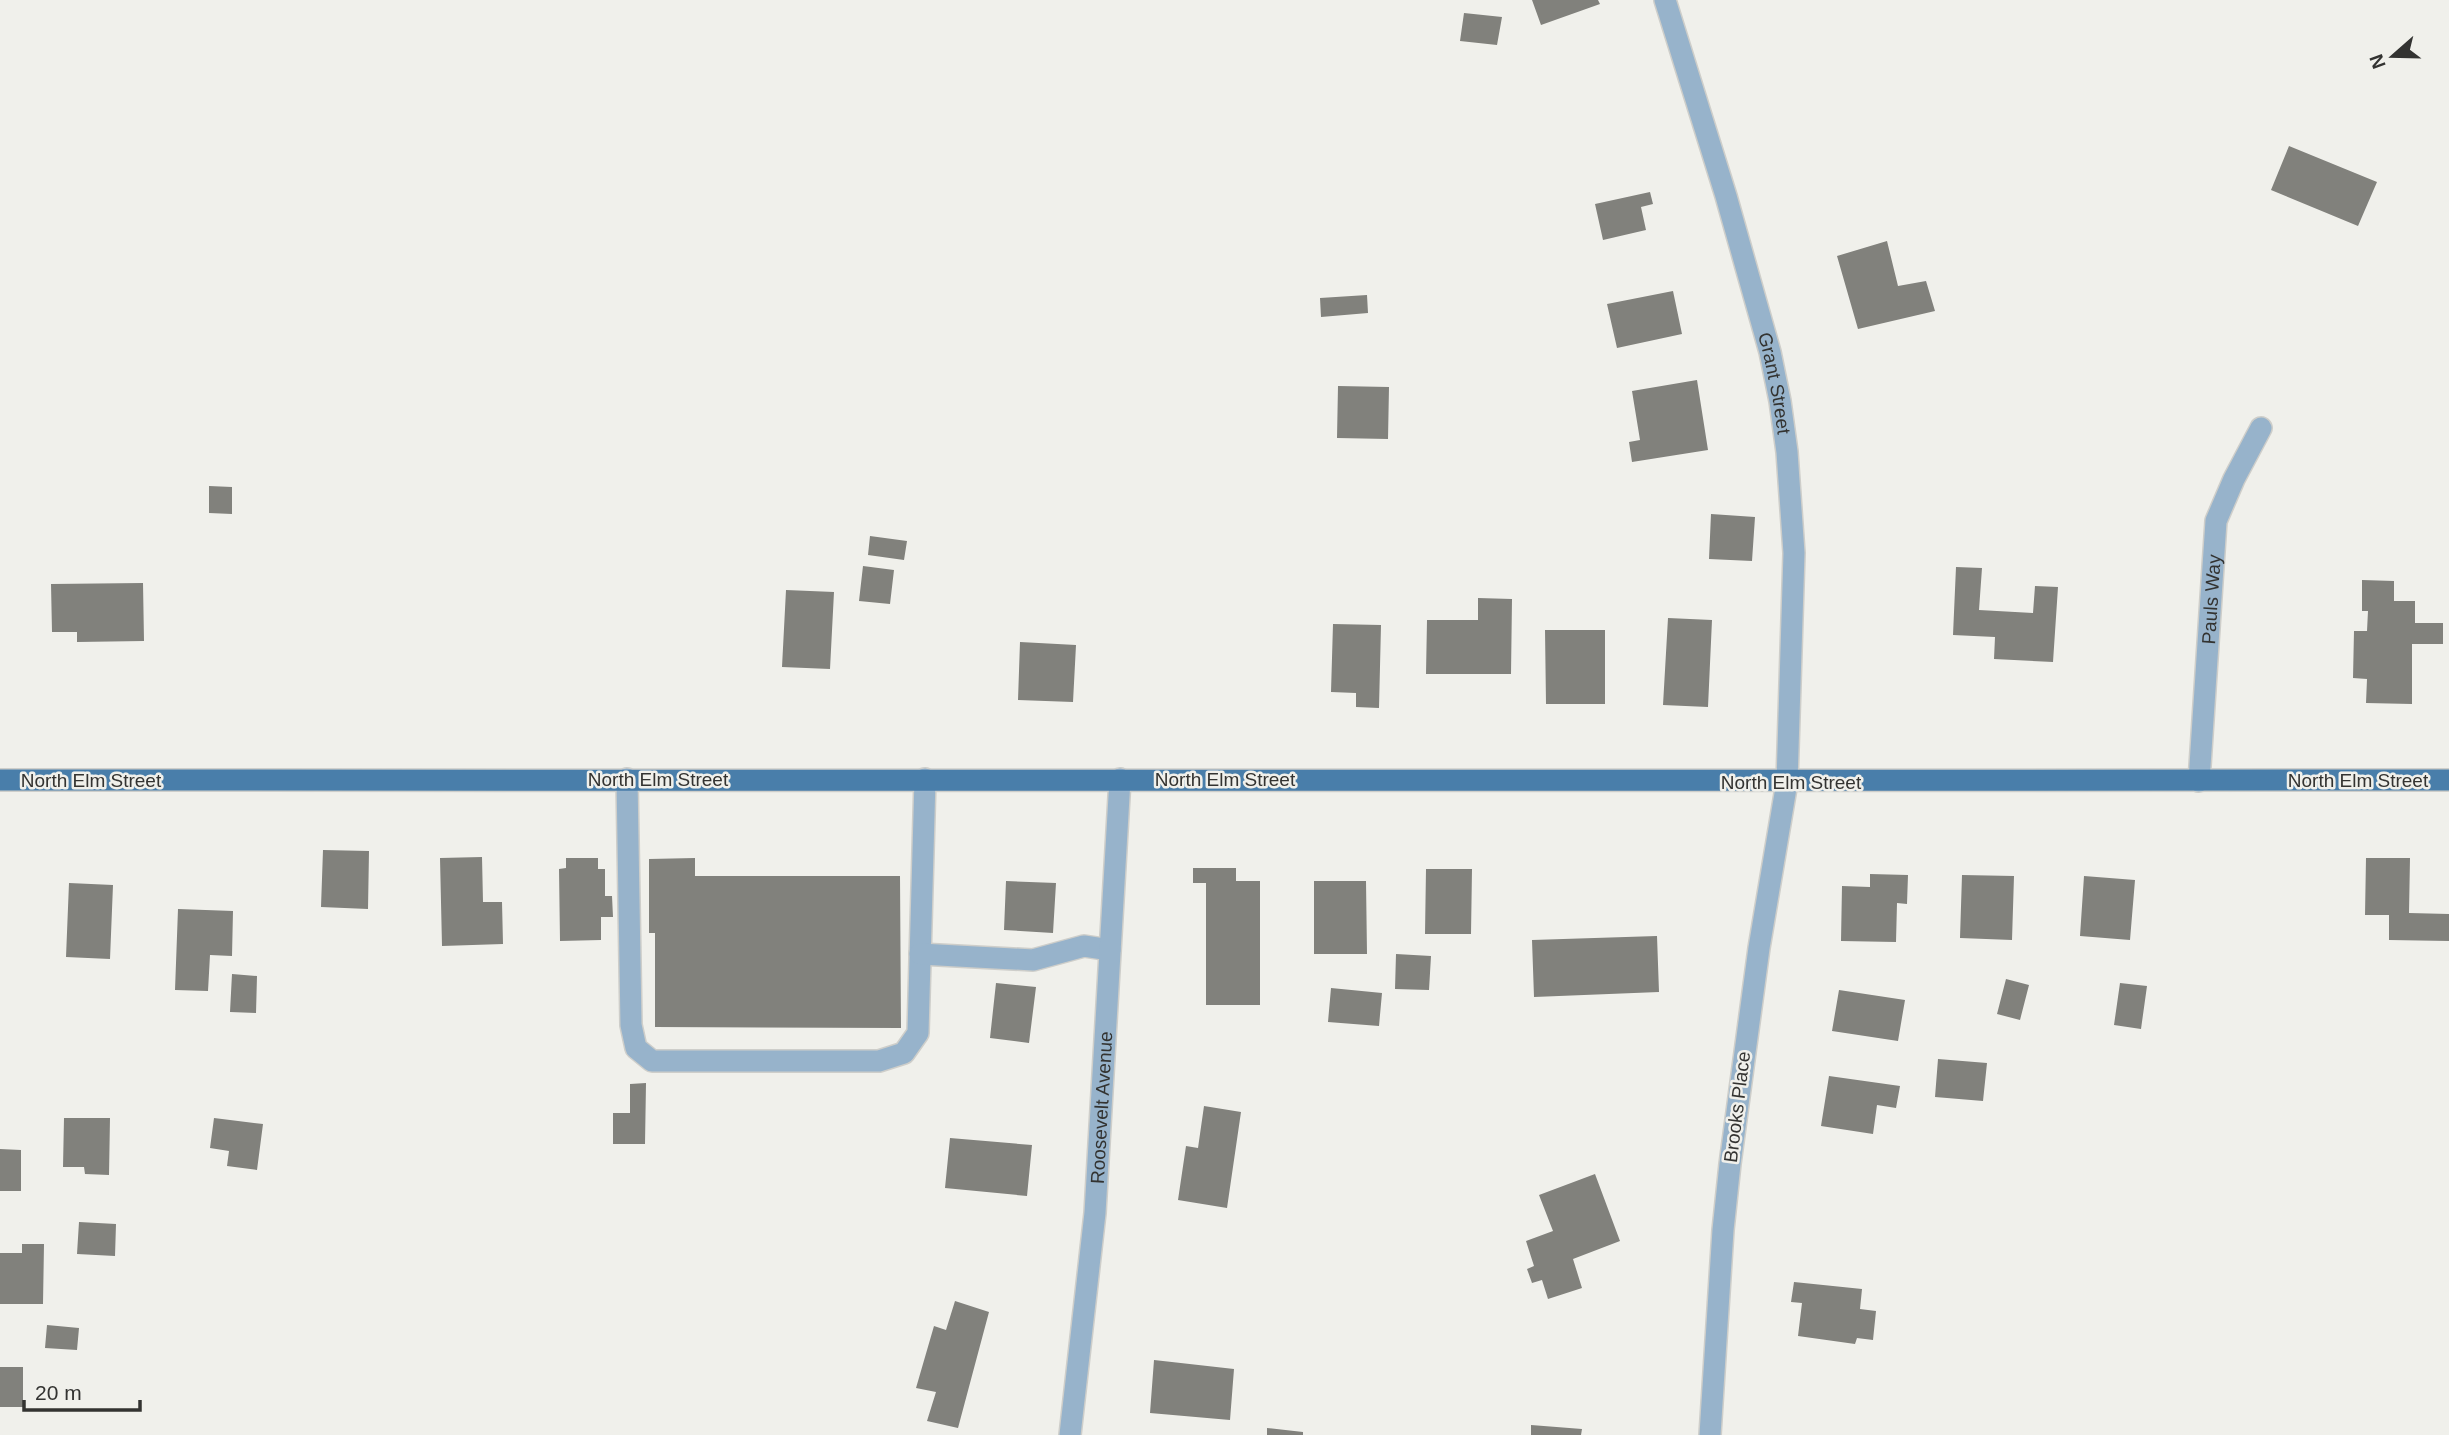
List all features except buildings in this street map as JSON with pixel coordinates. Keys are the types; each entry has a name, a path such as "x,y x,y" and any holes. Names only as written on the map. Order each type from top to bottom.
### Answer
{"main road":[{"name":"North Elm Street","path":"0,780 2449,780"}],"street":[{"name":"Grant Street","path":"1665,0 1740,243 1770,352 1780,401 1791,489 1794,553 1787,782"},
{"name":"Pauls Way","path":"2199,781 2217,521 2234,479 2261,428"},
{"path":"627,779 631,1025 636,1048 652,1061 879,1061 904,1053 918,1032 925,779"},
{"name":"Roosevelt Avenue","path":"1070,1435 1095,1213 1120,779"},
{"name":"Brooks Place","path":"1710,1435 1723,1230 1733,1137 1759,948 1787,782"},
{"path":"920,954 1033,960 1084,946 1110,950"}]}
